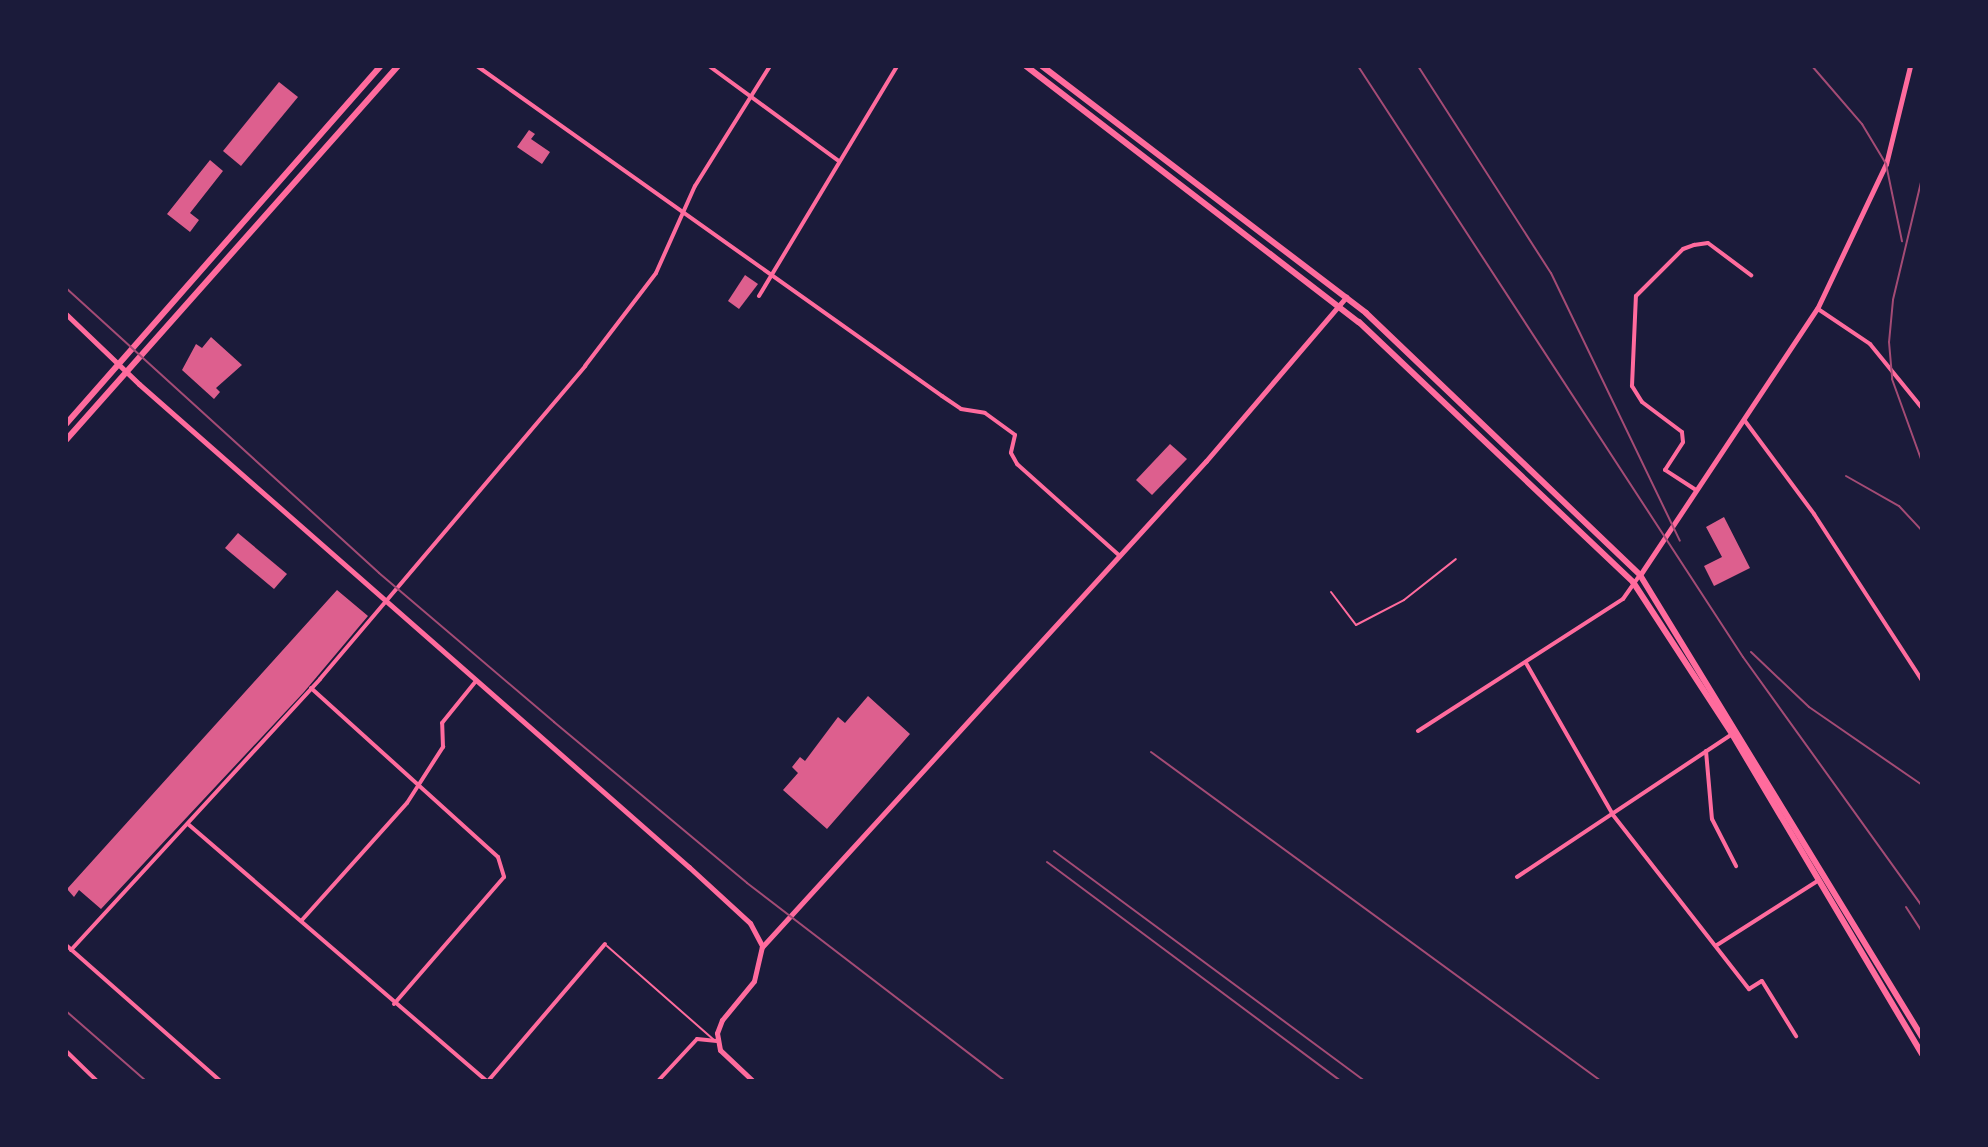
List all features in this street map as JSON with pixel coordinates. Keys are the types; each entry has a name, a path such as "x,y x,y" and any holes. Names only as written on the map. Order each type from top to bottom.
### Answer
{"main road":[{"path":"66,424 381,66"},
{"path":"66,440 398,66"},
{"path":"1026,66 1338,306 1633,582 1732,734 1922,1054"},
{"path":"1042,66 1346,297 1640,575 1922,1037"}],"street":[{"path":"477,66 684,214 774,272 961,409 985,413 1015,435 1011,453 1017,464 1120,556"},
{"path":"709,66 839,161"},
{"path":"71,950 311,688 585,366 656,273 695,186 770,66"},
{"path":"759,296 897,66"},
{"path":"1418,731 1623,599 1745,421 1817,309 1886,164 1910,66"},
{"path":"1697,490 1665,470 1683,442 1682,432 1642,402 1632,386 1636,296 1683,249 1694,245 1708,243 1751,275"},
{"path":"762,947 1120,556 1346,297"},
{"path":"1817,309 1870,344 1922,408"},
{"path":"66,314 750,923 762,947 760,970 722,1020 717,1041"},
{"path":"1745,421 1807,503 1922,680"},
{"path":"1526,663 1613,815 1673,897 1717,945 1749,989 1762,981 1796,1036"},
{"path":"302,920 420,782 443,747 442,723 476,681"},
{"path":"311,688 420,782 498,857 504,877 394,1004"},
{"path":"1517,877 1732,734"},
{"path":"1706,751 1712,819 1736,866"},
{"path":"188,824 487,1081 605,944"},
{"path":"1717,945 1826,876"},
{"path":"66,945 220,1081"},
{"path":"658,1081 697,1039 717,1041 753,1081"},
{"path":"66,1051 97,1081"}],"lane":[{"path":"1331,592 1356,625 1404,600 1456,559"},
{"path":"605,944 695,1028 717,1041"}],"building":[{"path":"279,82 298,97 241,166 223,151"},
{"path":"529,130 535,134 531,139 550,152 542,164 517,147"},
{"path":"210,160 223,171 190,213 199,220 190,232 167,214"},
{"path":"745,275 758,284 739,309 728,301"},
{"path":"211,337 242,365 216,388 220,392 214,399 182,370 196,344 202,348"},
{"path":"1170,444 1187,459 1152,495 1136,480"},
{"path":"1724,517 1750,568 1714,586 1704,566 1722,557 1706,527"},
{"path":"238,533 287,574 274,589 225,548"},
{"path":"337,590 368,616 304,692 101,909 79,890 74,897 67,889"},
{"path":"868,696 910,734 827,829 783,790 798,773 792,767 800,757 805,761 838,717 845,723"}],"railway":[{"path":"1358,66 1743,657 1922,906"},
{"path":"1418,66 1551,273 1680,541"},
{"path":"1812,66 1862,124 1886,164 1902,241"},
{"path":"1922,178 1893,300 1889,342 1892,379 1922,462"},
{"path":"66,288 379,573 554,722 747,883 1005,1081"},
{"path":"1846,476 1899,506 1922,531"},
{"path":"1751,652 1809,707 1922,785"},
{"path":"1151,752 1601,1081"},
{"path":"1054,851 1365,1081"},
{"path":"1047,862 1341,1081"},
{"path":"1906,907 1922,932"},
{"path":"66,1011 146,1081"}]}
